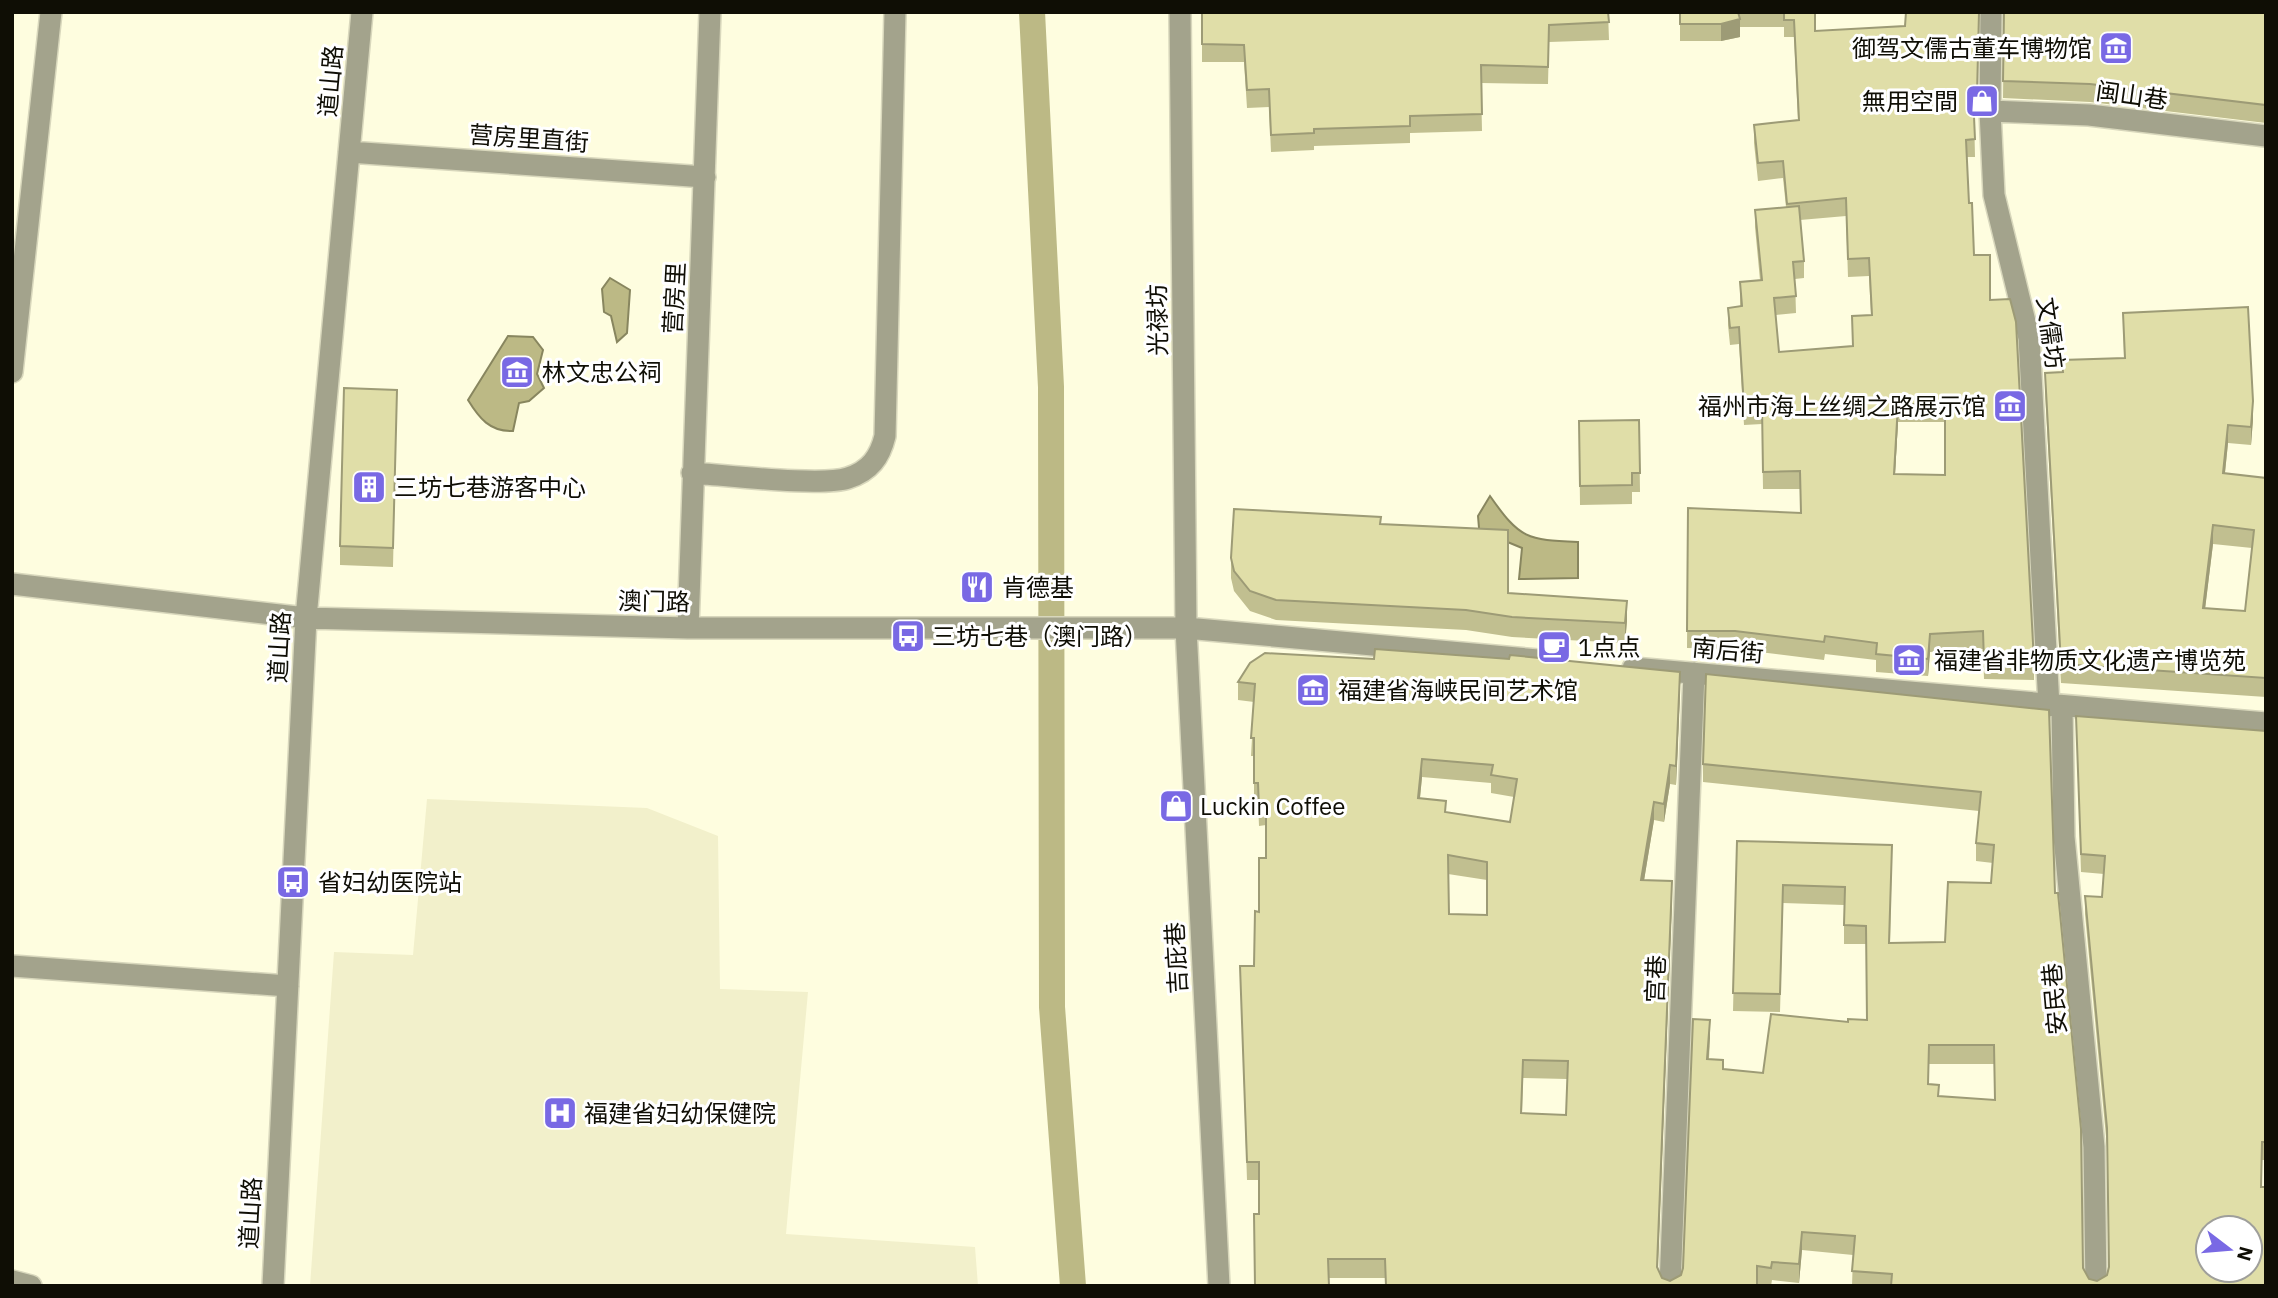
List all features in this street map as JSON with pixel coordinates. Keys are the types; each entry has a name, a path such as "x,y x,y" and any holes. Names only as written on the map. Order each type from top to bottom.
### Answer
{"street":[{"path":"12,372 51,12"},
{"name":"道山路","path":"273,1286 306,618 362,12"},
{"name":"营房里","path":"688,628 710,12"},
{"path":"692,473 835,481 864,471 881,451 885,436 895,12"},
{"name":"光禄坊","path":"1180,12 1186,628"},
{"name":"文儒坊","path":"1991,12 1990,111 1994,195 2029,338 2055,707"},
{"name":"闽山巷","path":"1990,111 2089,115 2266,136"},
{"name":"营房里直街","path":"349,152 705,177"},
{"name":"澳门路","path":"12,584 306,618 688,628 1186,628"},
{"path":"1186,628 1558,661"},
{"name":"吉庇巷","path":"1186,628 1219,1286"},
{"name":"南后街","path":"1613,666 2055,707 2266,723"},
{"name":"宫巷","path":"1670,1286 1694,673"},
{"name":"安民巷","path":"2055,707 2064,837 2094,1147 2096,1286"},
{"path":"12,966 288,986"},
{"path":"12,1280 32,1286"}],"shaded area":[{"path":"610,278 630,290 627,333 617,342 611,316 604,312 602,289"},
{"path":"508,336 533,337 543,350 537,374 544,388 529,401 519,403 513,431 498,429 486,423 468,400"},
{"path":"1490,496 1509,521 1526,534 1547,540 1578,542 1578,578 1519,579 1522,548 1498,538 1480,540 1478,516"},
{"name":"福建省妇幼保健院","path":"427,799 647,808 718,836 720,989 808,992 786,1234 975,1247 978,1286 310,1286 334,952 413,955"}],"building":[{"path":"1202,12 1608,12 1609,22 1549,25 1548,67 1481,65 1482,114 1410,116 1410,126 1314,129 1314,133 1271,135 1269,89 1247,90 1244,45 1202,44"},
{"path":"1680,12 1738,12 1740,19 1721,24 1680,24"},
{"path":"1784,12 1815,12 1815,31 1905,26 1906,12 1979,12 1977,94 1973,94 1975,139 1966,140 1969,203 1972,203 1974,255 1990,255 1990,300 2010,299 2016,322 2034,662 1984,662 1983,631 1930,634 1928,659 1876,654 1877,643 1825,636 1824,642 1735,631 1687,631 1688,508 1801,513 1800,471 1763,472 1762,406 1744,407 1739,327 1730,328 1728,308 1742,306 1740,282 1762,280 1755,210 1799,206 1804,261 1793,262 1796,296 1774,298 1779,352 1853,346 1852,316 1872,315 1869,258 1848,259 1846,198 1787,204 1783,161 1758,163 1754,125 1799,120 1794,20 1784,20","holes":["1898,404 1945,404 1945,475 1894,474"]},
{"path":"2004,12 2266,12 2266,105 2090,84 2003,81"},
{"path":"2248,307 2253,401 2251,427 2228,425 2223,473 2266,478 2266,678 2061,664 2045,373 2063,372 2062,360 2125,358 2123,313","holes":["2213,525 2254,530 2245,611 2203,608"]},
{"name":"三坊七巷游客中心","path":"344,388 397,390 393,548 340,546"},
{"path":"1639,420 1640,473 1632,473 1632,485 1580,486 1579,421"},
{"path":"1234,509 1381,517 1380,524 1508,530 1508,593 1627,601 1625,623 1512,617 1466,610 1276,600 1250,591 1234,571 1231,558"},
{"path":"1375,649 1509,659 1510,655 1680,672 1676,766 1670,765 1664,804 1654,802 1641,880 1672,881 1657,1267 1662,1278 1670,1281 1681,1275 1683,1268 1693,1019 1710,1020 1707,1059 1723,1060 1723,1069 1763,1073 1771,1014 1848,1022 1848,1019 1867,1020 1866,926 1844,925 1845,887 1783,885 1780,994 1733,993 1737,841 1892,845 1889,943 1945,942 1948,882 1991,883 1994,845 1976,843 1981,792 1703,764 1706,674 2049,710 2055,893 2058,893 2081,1129 2083,1268 2089,1279 2097,1281 2107,1275 2109,1267 2107,1128 2085,896 2102,897 2105,856 2081,854 2076,716 2266,731 2266,1142 2262,1142 2261,1187 2266,1187 2266,1286 1891,1286 1892,1274 1852,1271 1855,1236 1802,1232 1799,1264 1772,1262 1771,1268 1757,1266 1757,1286 1386,1286 1385,1259 1328,1259 1329,1286 1255,1286 1254,1214 1259,1214 1259,1162 1247,1162 1240,966 1254,966 1255,911 1259,912 1259,858 1266,858 1266,807 1259,807 1258,783 1254,783 1254,738 1251,738 1255,684 1238,682 1250,663 1265,653 1374,659","holes":["1422,759 1493,765 1491,775 1517,779 1510,822 1445,812 1446,801 1418,798","1448,855 1487,862 1487,915 1449,914","1929,1045 1994,1045 1995,1100 1938,1096 1939,1085 1928,1084","1523,1060 1568,1061 1566,1115 1521,1113"]}],"waterway":[{"path":"1032,12 1051,387 1052,1007 1073,1286"}],"place":[{"name":"御驾文儒古董车博物馆","path":"2116,48"},
{"name":"無用空間","path":"1982,101"},
{"name":"林文忠公祠","path":"517,372"},
{"name":"福州市海上丝绸之路展示馆","path":"2010,406"},
{"name":"三坊七巷游客中心","path":"369,487"},
{"name":"肯德基","path":"977,587"},
{"name":"三坊七巷（澳门路）","path":"908,636"},
{"name":"1点点","path":"1554,647"},
{"name":"福建省非物质文化遗产博览苑","path":"1909,660"},
{"name":"福建省海峡民间艺术馆","path":"1313,690"},
{"name":"Luckin Coffee","path":"1176,806"},
{"name":"省妇幼医院站","path":"293,882"},
{"name":"福建省妇幼保健院","path":"560,1113"}]}
